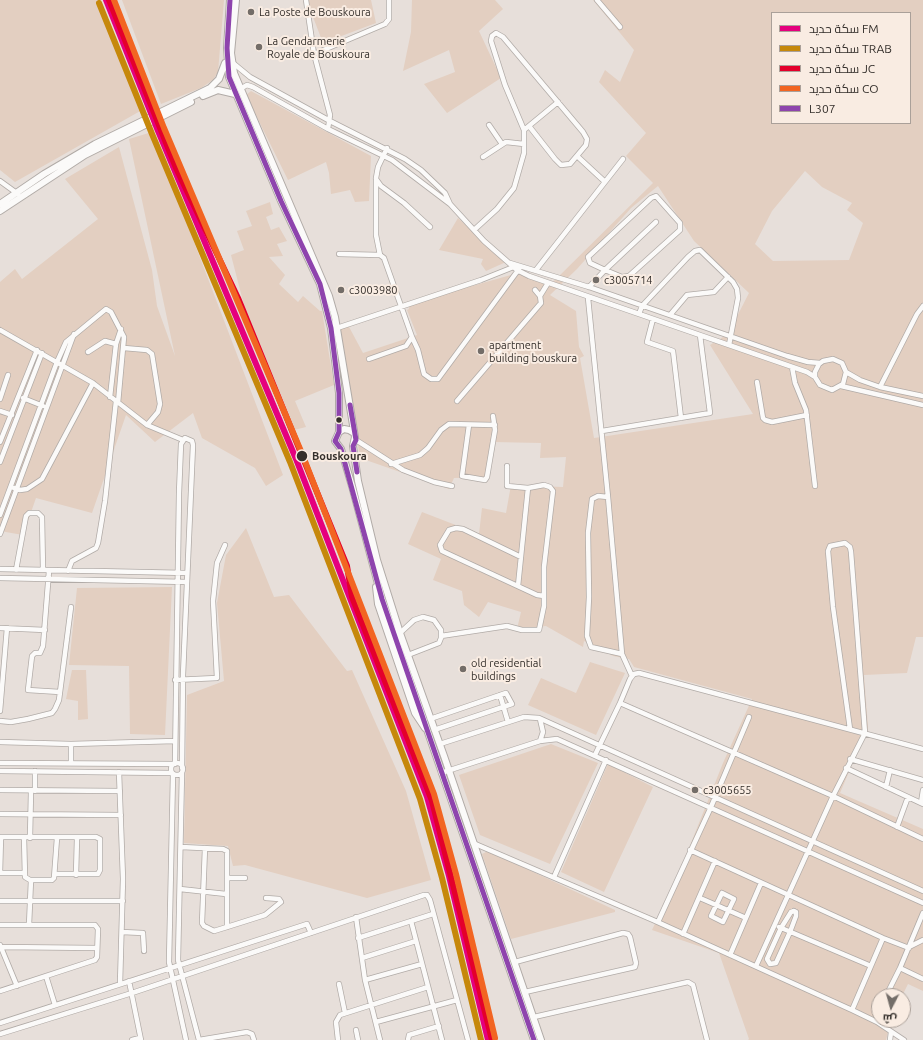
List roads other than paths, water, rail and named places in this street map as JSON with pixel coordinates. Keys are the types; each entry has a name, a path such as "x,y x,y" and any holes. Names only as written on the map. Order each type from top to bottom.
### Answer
{"street":[{"path":"199,96 219,79 224,68 227,48 230,0"},
{"path":"236,0 231,61 240,89 329,296 337,328 354,440 358,481 378,560 400,633 440,744 541,1040"},
{"path":"306,0 314,54 330,112 328,129"},
{"path":"314,54 385,24 389,19 389,0"},
{"path":"596,0 620,27"},
{"path":"474,230 497,209 514,188 524,153 524,130 505,85 491,41 493,35 498,33 586,136 586,146 578,156 567,165 558,163 530,126"},
{"path":"227,48 228,73 235,94 281,201 320,284 328,312 339,393 339,432 335,441 341,449 376,578 378,606 416,713 428,731 441,773 482,887 534,1040"},
{"path":"231,61 238,69 250,77 330,121 387,148 420,170 444,193 450,204"},
{"path":"240,89 247,85 250,77"},
{"path":"247,85 328,129 383,155 408,171 450,204 484,241 510,263 536,270 801,360 820,363"},
{"path":"0,204 145,122 199,96 216,91 235,94"},
{"path":"524,130 558,102"},
{"path":"490,125 502,144"},
{"path":"483,157 509,141 524,144"},
{"path":"387,148 383,155 376,178 376,235 380,255 384,258 400,307 418,350 424,374 431,379 438,379 519,271"},
{"path":"578,156 604,181"},
{"path":"536,270 604,181 623,159"},
{"path":"376,178 381,186 404,203 430,227"},
{"path":"0,181 18,195"},
{"path":"0,211 18,195"},
{"path":"657,197 680,223 680,230 629,276 622,277 606,270 590,262 588,258 650,198 657,197"},
{"path":"589,288 656,222"},
{"path":"639,314 642,306 688,257 697,250 703,252 728,278 738,292 729,345"},
{"path":"339,254 380,255"},
{"path":"337,328 517,266"},
{"path":"517,266 519,271 588,298 729,345 816,377"},
{"path":"670,315 688,295 714,292 728,278"},
{"path":"540,296 548,283"},
{"path":"457,401 541,302 540,296 535,290"},
{"path":"588,298 602,431 622,654 632,676"},
{"path":"880,387 917,314 923,306"},
{"path":"0,516 1,508 11,486 57,362 66,342 106,309 110,310 124,337 124,348 105,502 96,548 72,561 68,571"},
{"path":"653,319 647,342 673,351 681,418"},
{"path":"110,397 116,344 121,329"},
{"path":"0,330 93,383 147,425 182,440 189,438 193,445 183,680 180,966 199,1040 248,1032 252,1034 254,1040"},
{"path":"0,534 74,334"},
{"path":"602,431 710,413 700,335"},
{"path":"370,359 406,346 412,337"},
{"path":"88,352 105,341 116,344"},
{"path":"124,348 147,350 152,354 160,404 158,412 147,425"},
{"path":"0,440 37,350"},
{"path":"0,462 42,353"},
{"path":"828,359 838,360 842,363 846,372 845,380 841,386 836,389 827,390 820,385 816,377 817,368 820,363 828,359"},
{"path":"792,367 795,383 805,403 815,486"},
{"path":"846,372 860,380 880,387 923,396"},
{"path":"0,399 8,375"},
{"path":"757,382 763,418 765,420 772,422 807,415"},
{"path":"11,486 17,489 32,487 45,474 93,383"},
{"path":"841,386 923,405"},
{"path":"18,396 46,407"},
{"path":"0,411 18,417"},
{"path":"469,425 462,476 485,480 487,476 495,424 493,416"},
{"path":"391,464 420,456 446,425 495,424"},
{"path":"339,432 349,430 354,440 391,464 427,480 452,486"},
{"path":"182,440 175,680 175,741 174,764 171,769 172,827 170,968 186,1040"},
{"path":"341,449 349,449 354,440"},
{"path":"441,636 507,626 522,630 539,630 543,614 544,567 553,491 550,487 544,485 528,488 507,486 507,466"},
{"path":"518,586 528,488"},
{"path":"608,496 595,497 592,501 588,533 589,597 587,636 591,647 622,654"},
{"path":"16,570 26,516 28,513 38,513 42,517 43,570"},
{"path":"179,518 189,518"},
{"path":"521,557 479,536 456,528 448,530 440,545 441,550 446,553 537,595 544,596"},
{"path":"756,966 850,759 864,733 851,552 850,547 845,543 830,546 828,551 833,607 850,729"},
{"path":"175,680 216,678 218,675 213,601 217,563 225,545"},
{"path":"0,569 187,573"},
{"path":"50,571 42,649 40,653 35,653 32,656 28,690 60,692"},
{"path":"75,580 76,571"},
{"path":"0,578 187,582"},
{"path":"0,721 22,720 52,713 58,704 71,607"},
{"path":"400,633 418,618 427,617 437,623 441,630 440,641 408,655"},
{"path":"0,628 45,630"},
{"path":"0,711 7,628"},
{"path":"595,755 632,676 636,673 644,673 754,705 850,729 923,750"},
{"path":"430,719 506,693 512,704 434,730"},
{"path":"500,695 502,707 508,722"},
{"path":"620,703 833,796 923,839"},
{"path":"440,744 524,717 540,719 813,840 923,891"},
{"path":"658,922 749,717"},
{"path":"540,719 543,732 540,741"},
{"path":"441,773 540,741 557,739 809,850 923,903"},
{"path":"0,742 71,744 175,741"},
{"path":"71,744 71,763"},
{"path":"850,759 923,780"},
{"path":"554,877 606,760"},
{"path":"0,763 178,764 182,770"},
{"path":"71,763 77,767 75,772"},
{"path":"66,772 64,767 71,763"},
{"path":"846,768 922,804 923,790"},
{"path":"0,771 172,773 177,775 182,770"},
{"path":"886,787 890,770"},
{"path":"30,838 35,771"},
{"path":"120,772 123,901 120,984"},
{"path":"0,790 120,791"},
{"path":"897,827 908,797"},
{"path":"0,814 121,815"},
{"path":"172,827 182,827"},
{"path":"25,873 0,873 1,837 96,837 100,839 100,870 94,875 55,874"},
{"path":"24,838 25,873 26,878 31,880 52,880 55,874 57,838"},
{"path":"76,874 77,838"},
{"path":"473,843 658,922 871,1020"},
{"path":"181,847 223,849 227,851 227,927"},
{"path":"205,848 202,923 204,926 214,930 227,927 265,915 281,902 279,899 266,898"},
{"path":"690,850 788,896 909,948"},
{"path":"683,934 715,861"},
{"path":"227,878 245,878"},
{"path":"28,925 31,880"},
{"path":"730,955 761,883"},
{"path":"171,894 204,891 226,894"},
{"path":"722,893 731,896 734,900 723,922 712,918 711,915 715,905 722,893"},
{"path":"0,1034 132,993 424,895 429,897 468,1040"},
{"path":"700,898 746,918"},
{"path":"0,901 123,901"},
{"path":"791,912 796,912 790,932 776,963 770,964 767,959 781,928 791,912"},
{"path":"890,988 909,948 923,913"},
{"path":"358,938 433,914"},
{"path":"356,917 365,980 380,1040"},
{"path":"411,921 442,1040"},
{"path":"0,1023 180,966 304,924 307,924 311,933"},
{"path":"0,925 95,925 98,929 95,960 0,991"},
{"path":"775,925 871,966"},
{"path":"122,932 143,932 144,951"},
{"path":"515,962 623,933 628,934 630,937 636,963 634,967 525,992"},
{"path":"852,1010 883,938"},
{"path":"909,948 923,940"},
{"path":"362,958 416,941"},
{"path":"17,986 0,946 97,948"},
{"path":"365,980 422,964"},
{"path":"900,968 923,979"},
{"path":"918,977 923,974"},
{"path":"46,976 55,1005"},
{"path":"129,981 141,1039 132,1040"},
{"path":"534,1018 688,982 693,985 707,1040"},
{"path":"339,984 345,1013"},
{"path":"338,1040 336,1022 340,1015 428,987"},
{"path":"376,1022 457,1000"},
{"path":"408,1040 409,1035 439,1026"},
{"path":"886,1028 904,1040"},
{"path":"356,1030 358,1040"},
{"path":"890,1040 891,1032"}],"rail line":[{"name":"FM","path":"106,0 158,131 296,459 427,797 449,876 488,1040"},
{"name":"JC","path":"109,0 176,168 238,298 347,566 352,597 432,801 492,1040"},
{"name":"CO","path":"114,0 164,128 303,456 434,794 456,874 495,1038"},
{"name":"TRAB","path":"99,3 152,134 290,462 420,799 442,878 481,1040"}],"place":[{"name":"La Poste de Bouskoura","path":"251,12"},
{"name":"La Gendarmerie Royale de Bouskoura","path":"259,47"},
{"name":"c3005714","path":"596,280"},
{"name":"c3003980","path":"341,290"},
{"name":"apartment building bouskura","path":"481,351"},
{"name":"Bouskoura","path":"302,456"},
{"name":"old residential buildings","path":"463,669"},
{"name":"c3005655","path":"695,790"}]}
